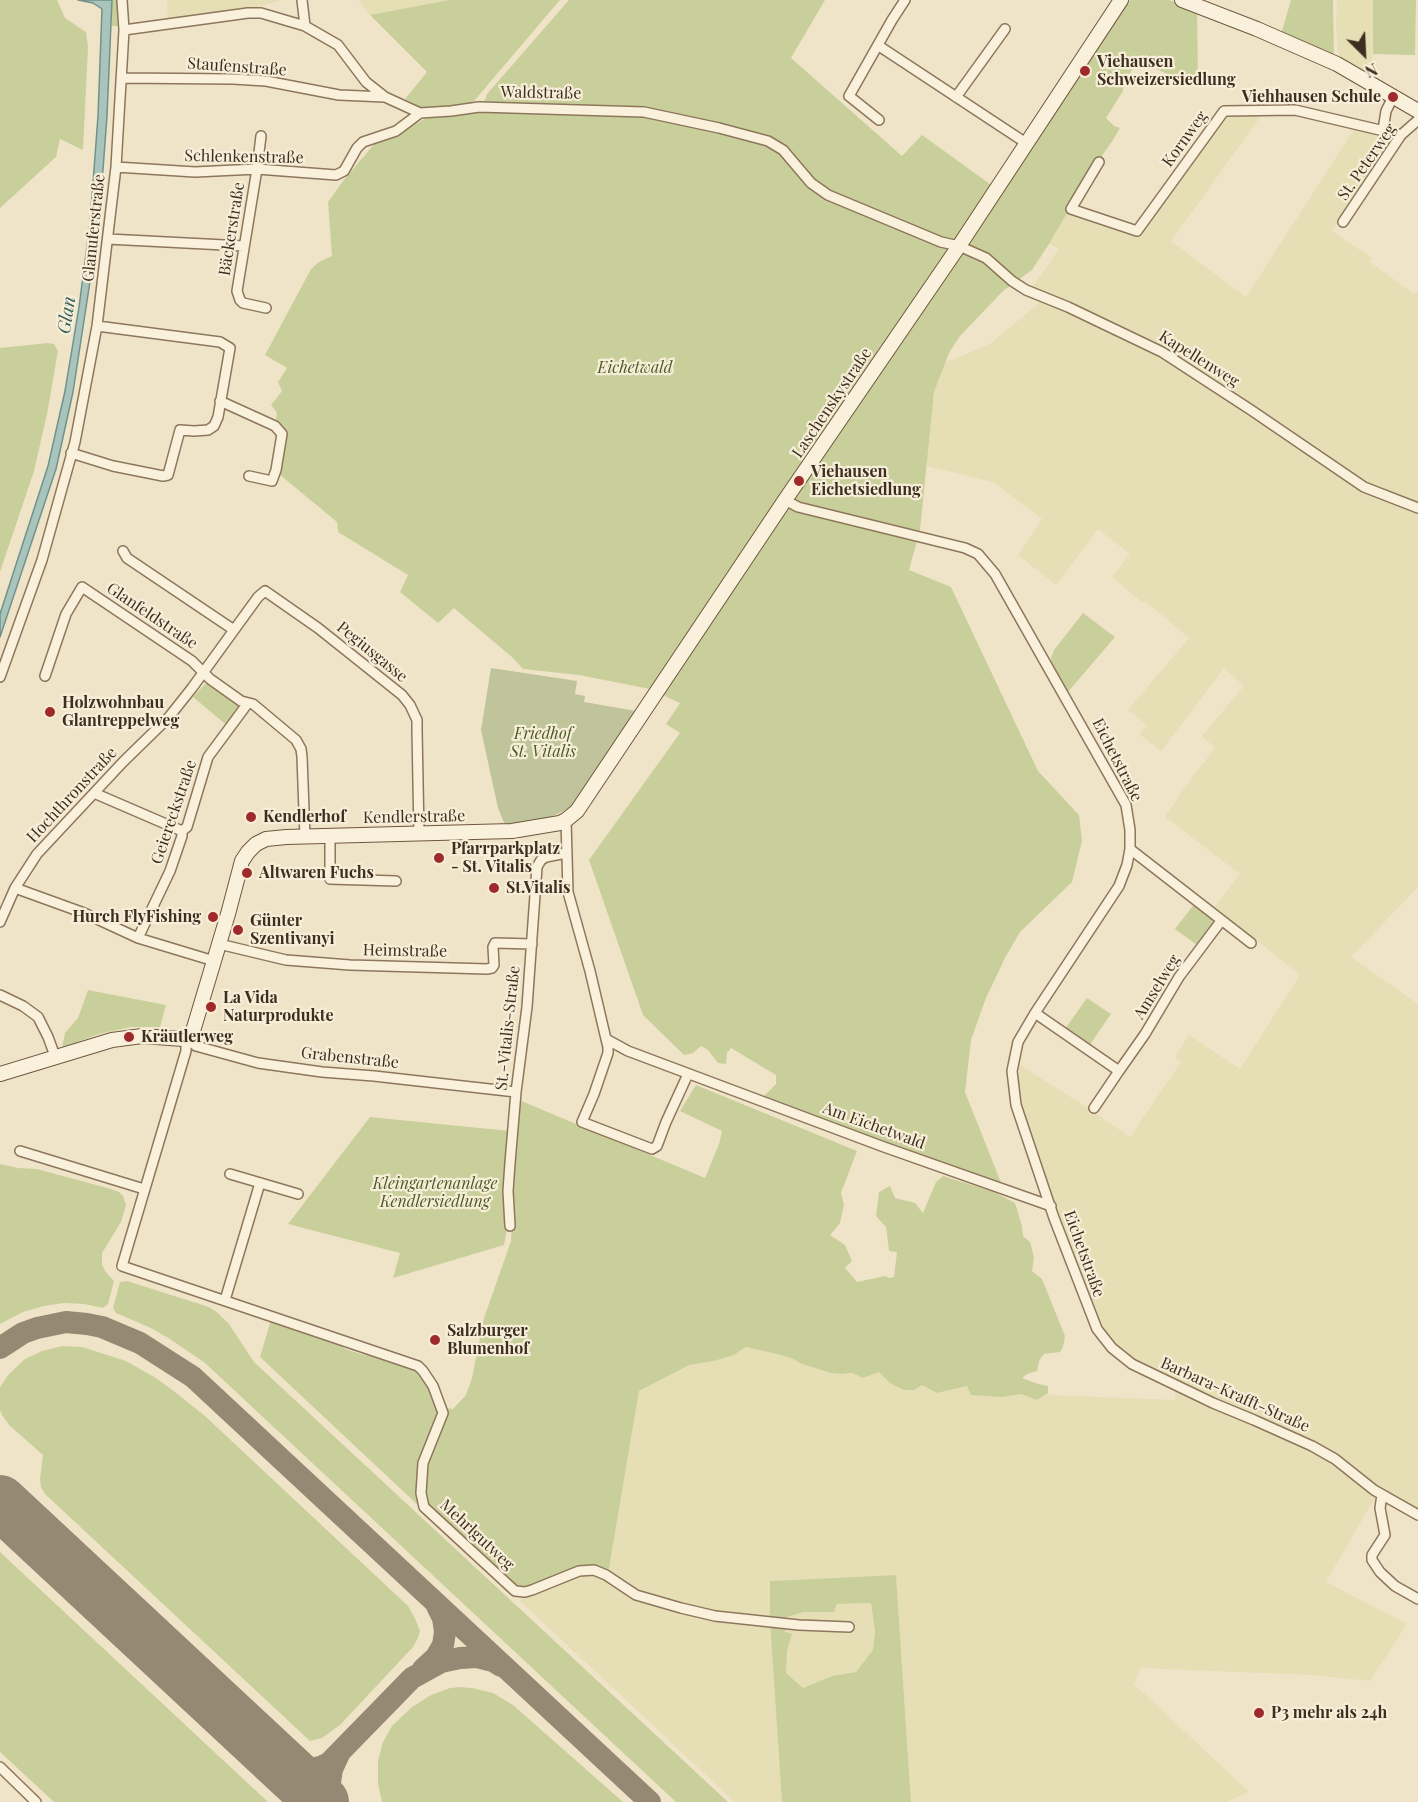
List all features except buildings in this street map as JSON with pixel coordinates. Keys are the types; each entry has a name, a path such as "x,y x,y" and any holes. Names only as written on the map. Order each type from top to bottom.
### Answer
{"street":[{"name":"Glanuferstraße","path":"0,677 42,560 75,442 97,326 116,167 124,30 122,0"},
{"path":"302,0 305,26"},
{"path":"879,120 849,96 905,0"},
{"name":"Laschenskystraße","path":"566,820 585,800 1121,0"},
{"path":"1182,0 1337,64 1418,111"},
{"name":"Waldstraße","path":"124,30 254,12 268,14 305,26 338,45 366,82 385,97 420,113 479,107 644,112 719,128 777,145 790,156 811,183 828,195 941,242 958,246"},
{"path":"957,97 1005,29"},
{"path":"879,46 1026,143"},
{"name":"Staufenstraße","path":"121,78 255,81 339,95 385,97"},
{"path":"1383,130 1386,111 1393,97"},
{"name":"Kornweg","path":"1100,162 1071,209 1137,231 1224,111 1295,110 1401,135"},
{"name":"Schlenkenstraße","path":"116,167 195,172 258,169 336,175 344,171 363,142 396,131 420,113"},
{"name":"St. Peterweg","path":"1343,222 1401,135 1418,120"},
{"name":"Bäckerstraße","path":"261,136 238,296 243,303 266,308"},
{"path":"108,239 244,246"},
{"name":"Kapellenweg","path":"958,246 986,258 1026,290 1068,307 1162,352 1364,487 1418,508"},
{"path":"71,453 113,466 168,475 180,430 208,430 214,426 219,417 230,348 220,342 97,326"},
{"path":"220,401 275,426 282,434 272,481 249,476"},
{"name":"Eichetstraße","path":"785,500 798,507 965,548 978,554 995,574 1126,805 1130,849 1127,866 1119,886 1018,1042 1012,1071 1016,1105 1089,1310"},
{"name":"Glanfeldstraße","path":"123,551 128,558 234,630"},
{"name":"Glanfeldstraße","path":"45,676 66,614 82,587 192,661 210,679 241,701 253,704 299,744 304,779 305,837"},
{"name":"Glanfeldstraße","path":"204,671 258,597 265,591"},
{"name":"Pegiusgasse","path":"265,591 318,627 402,695 410,705 417,720 419,834"},
{"name":"Hochthronstraße","path":"0,922 15,888 37,854 166,719 204,671"},
{"name":"Geiereckstraße","path":"138,938 170,871 182,831 187,827 208,757 248,704"},
{"path":"94,793 182,831"},
{"path":"566,820 568,892 608,1047 594,1094 582,1122 652,1149 657,1146 688,1074"},
{"name":"Kendlerstraße","path":"122,1266 186,1051 186,1038 193,1031 242,861 248,852 256,844 266,839 512,831 547,826 566,820"},
{"path":"330,836 330,879 396,881"},
{"path":"1130,849 1251,943"},
{"name":"St.-Vitalis-Straße","path":"510,1226 508,1191 516,1092 527,1007 538,864 546,857 566,853"},
{"path":"15,888 84,913 138,938 214,961"},
{"name":"Amselweg","path":"1094,1108 1145,1034 1179,977 1221,921"},
{"name":"Heimstraße","path":"219,944 285,960 350,965 487,969 494,965 493,947 495,943 532,944"},
{"path":"0,995 23,1006 38,1017 55,1056"},
{"path":"1035,1013 1119,1071"},
{"path":"0,1074 94,1044 129,1037 186,1038"},
{"name":"Grabenstraße","path":"186,1038 196,1046 258,1063 516,1092"},
{"name":"Am Eichetwald","path":"606,1039 628,1051 688,1074 1051,1206"},
{"path":"20,1151 144,1189"},
{"path":"230,1174 298,1194"},
{"path":"225,1300 260,1184"},
{"name":"Mehrlgutweg","path":"122,1266 411,1364 423,1371 433,1386 443,1413 423,1463 421,1493 424,1507 515,1591 525,1592 579,1571 594,1570 606,1575 636,1595 715,1616 799,1625 849,1627"},
{"name":"Barbara-Krafft-Straße","path":"1089,1310 1102,1338 1126,1361 1175,1386 1321,1451 1382,1495 1418,1515"},
{"path":"1382,1495 1380,1508 1385,1534 1372,1555 1372,1560 1377,1569 1395,1586 1418,1599"},
{"path":"0,1767 36,1802"}],"shaded area":[{"path":"167,0 282,0 257,7 168,21"},
{"path":"358,0 449,0 370,15"},
{"path":"1337,0 1373,0 1372,77 1339,59 1336,28"},
{"path":"1224,116 1261,116 1171,241 1246,297 1355,128 1391,141 1332,231 1372,258 1370,262 1414,294 1418,290 1418,887 1351,957 1418,1004 1418,1519 1376,1496 1326,1582 1407,1624 1370,1681 1311,1675 1141,1668 1134,1684 1249,1792 1226,1802 911,1802 896,1575 770,1581 770,1620 716,1613 642,1595 608,1574 639,1391 689,1364 714,1361 734,1355 746,1347 791,1358 831,1373 852,1373 863,1378 879,1372 890,1383 914,1390 922,1384 937,1393 967,1386 1003,1397 1021,1394 1037,1400 1048,1393 1050,1395 1175,1400 1176,1381 1126,1354 1105,1335 1092,1309 1020,1103 1017,1083 1020,1065 1130,1137 1181,1062 1175,1057 1189,1035 1240,1069 1300,975 1215,907 1240,874 1165,817 1215,748 1202,736 1244,686 1224,668 1161,751 1139,734 1147,725 1128,710 1189,638 1112,577 1130,554 1098,529 1056,585 1018,555 1042,519 993,482 926,466 934,392 945,363 990,344 1039,303 1033,286 1059,249 1049,244 1068,210 1139,234"},
{"path":"594,1573 635,1596 771,1624 782,1802 735,1802 520,1601 523,1594 576,1575"},
{"path":"871,1603 875,1631 873,1650 856,1672 832,1676 803,1688 786,1673 787,1651 792,1635 785,1632 784,1618 804,1612 834,1612 837,1604"}],"green space":[{"path":"0,0 57,0 65,18 86,32 88,47 83,150 60,139 56,157 0,208"},
{"path":"112,0 120,0 121,26 112,26"},
{"path":"449,0 560,0 474,101 463,106 437,110 418,106 405,99 427,72 370,15"},
{"name":"Eichetwald","path":"569,0 825,0 791,58 902,156 922,135 1001,192 1119,10 1127,2 1131,0 1169,0 1197,9 1198,77 1181,74 1180,80 1137,60 1123,91 1106,118 1114,126 1120,128 1113,140 1092,170 1032,270 1003,291 960,336 949,353 934,392 920,530 909,570 951,587 1038,771 1079,815 1082,841 1072,882 1020,932 986,998 971,1040 965,1092 1002,1185 763,1097 776,1084 776,1075 731,1048 727,1053 726,1064 718,1063 708,1050 701,1046 693,1053 684,1055 643,1015 589,860 680,733 666,724 680,703 650,689 579,675 523,669 454,608 438,623 400,592 408,575 338,532 337,522 279,474 285,431 275,424 277,413 271,405 282,391 278,382 287,368 265,355 311,269 332,256 328,202 381,136 408,128 432,115 481,110 487,94"},
{"path":"1291,0 1333,0 1334,57 1281,34"},
{"path":"1373,0 1416,0 1415,55 1373,54"},
{"path":"54,344 58,351 47,414 34,471 0,572 0,348"},
{"path":"1083,613 1115,637 1067,693 1051,658 1054,650"},
{"name":"Friedhof St. Vitalis","path":"491,668 577,681 575,694 585,696 584,702 636,711 580,794 570,807 562,812 529,822 505,825 498,808 481,730"},
{"path":"205,684 212,685 241,707 229,727 193,697"},
{"path":"1195,903 1213,920 1212,927 1197,945 1175,929"},
{"path":"88,990 166,1005 160,1027 131,1027 99,1034 62,1048 65,1033 78,1018"},
{"path":"1087,998 1111,1014 1089,1046 1065,1029"},
{"path":"696,1085 857,1151 841,1193 844,1205 840,1223 830,1235 845,1245 852,1261 845,1268 857,1282 885,1276 894,1277 897,1252 889,1251 886,1227 876,1216 879,1192 890,1186 895,1198 915,1203 923,1213 936,1182 943,1176 994,1192 1015,1203 1023,1236 1030,1242 1034,1257 1032,1271 1042,1279 1065,1336 1060,1352 1044,1354 1039,1361 1037,1371 1022,1378 1048,1386 1048,1393 1037,1400 1021,1394 1003,1397 971,1395 967,1386 937,1393 922,1385 914,1390 904,1390 890,1383 879,1372 863,1378 852,1373 831,1373 791,1358 746,1347 734,1355 689,1365 639,1391 608,1574 600,1569 537,1587 516,1589 421,1508 260,1357 271,1320 340,1344 345,1349 415,1369 422,1374 438,1407 453,1409 466,1395 472,1378 484,1318 511,1241 510,1194 519,1100 705,1178 722,1131 680,1111"},
{"name":"Kleingartenanlage Kendlersiedlung","path":"370,1117 510,1131 508,1224 504,1245 393,1278 400,1253 288,1224"},
{"path":"0,1164 37,1169 111,1189 123,1196 126,1205 121,1222 102,1253 102,1264 105,1271 114,1281 108,1304 103,1308 64,1303 44,1306 23,1312 0,1324"},
{"path":"127,1281 209,1307 218,1313 229,1324 254,1362 728,1802 676,1802 205,1363 151,1328 116,1313 113,1308 120,1282"},
{"path":"62,1346 82,1347 126,1361 171,1389 205,1416 408,1606 420,1631 413,1647 340,1725 322,1738 310,1741 45,1494 40,1479 43,1455 9,1425 2,1415 0,1387 9,1374 25,1359 42,1351"},
{"path":"0,1552 268,1802 54,1802 0,1752"},
{"path":"896,1575 911,1802 782,1802 770,1620 770,1581","holes":["871,1603 875,1631 873,1650 856,1672 832,1676 803,1688 786,1673 787,1651 792,1634 785,1632 784,1618 804,1612 834,1612 837,1604"]},
{"path":"460,1687 493,1693 513,1705 623,1802 382,1802 378,1784 378,1761 383,1742 392,1726 412,1707 431,1695"}],"water":[{"path":"78,0 112,0 99,223 73,392 56,469 0,637 0,614 48,466 65,391 90,223 98,116 102,9 93,3"}],"taxiway":[{"path":"0,1348 23,1333 37,1328 66,1322 87,1324 102,1327 140,1343 193,1377 650,1802"},
{"path":"423,1669 436,1657 443,1645 445,1632 443,1618 437,1606"},
{"path":"283,1766 306,1770 329,1763 412,1678 441,1662 477,1657 493,1661 501,1666"},
{"path":"331,1802 329,1796 332,1769 339,1754"}],"runway":[{"path":"0,1502 322,1802"}],"place":[{"name":"Viehausen Schweizersiedlung","path":"1085,71"},
{"name":"Viehhausen Schule","path":"1393,97"},
{"name":"Viehausen Eichetsiedlung","path":"799,481"},
{"name":"Holzwohnbau Glantreppelweg","path":"50,712"},
{"name":"Kendlerhof","path":"251,817"},
{"name":"Pfarrparkplatz - St. Vitalis","path":"439,858"},
{"name":"Altwaren Fuchs","path":"247,873"},
{"name":"St.Vitalis","path":"494,888"},
{"name":"Hurch FlyFishing","path":"213,917"},
{"name":"Günter Szentivanyi","path":"238,930"},
{"name":"La Vida Naturprodukte","path":"211,1007"},
{"name":"Kräutlerweg","path":"129,1037"},
{"name":"Salzburger Blumenhof","path":"435,1340"},
{"name":"P3 mehr als 24h","path":"1259,1713"}],"water label":[{"name":"Glan","path":"67,315"}]}
